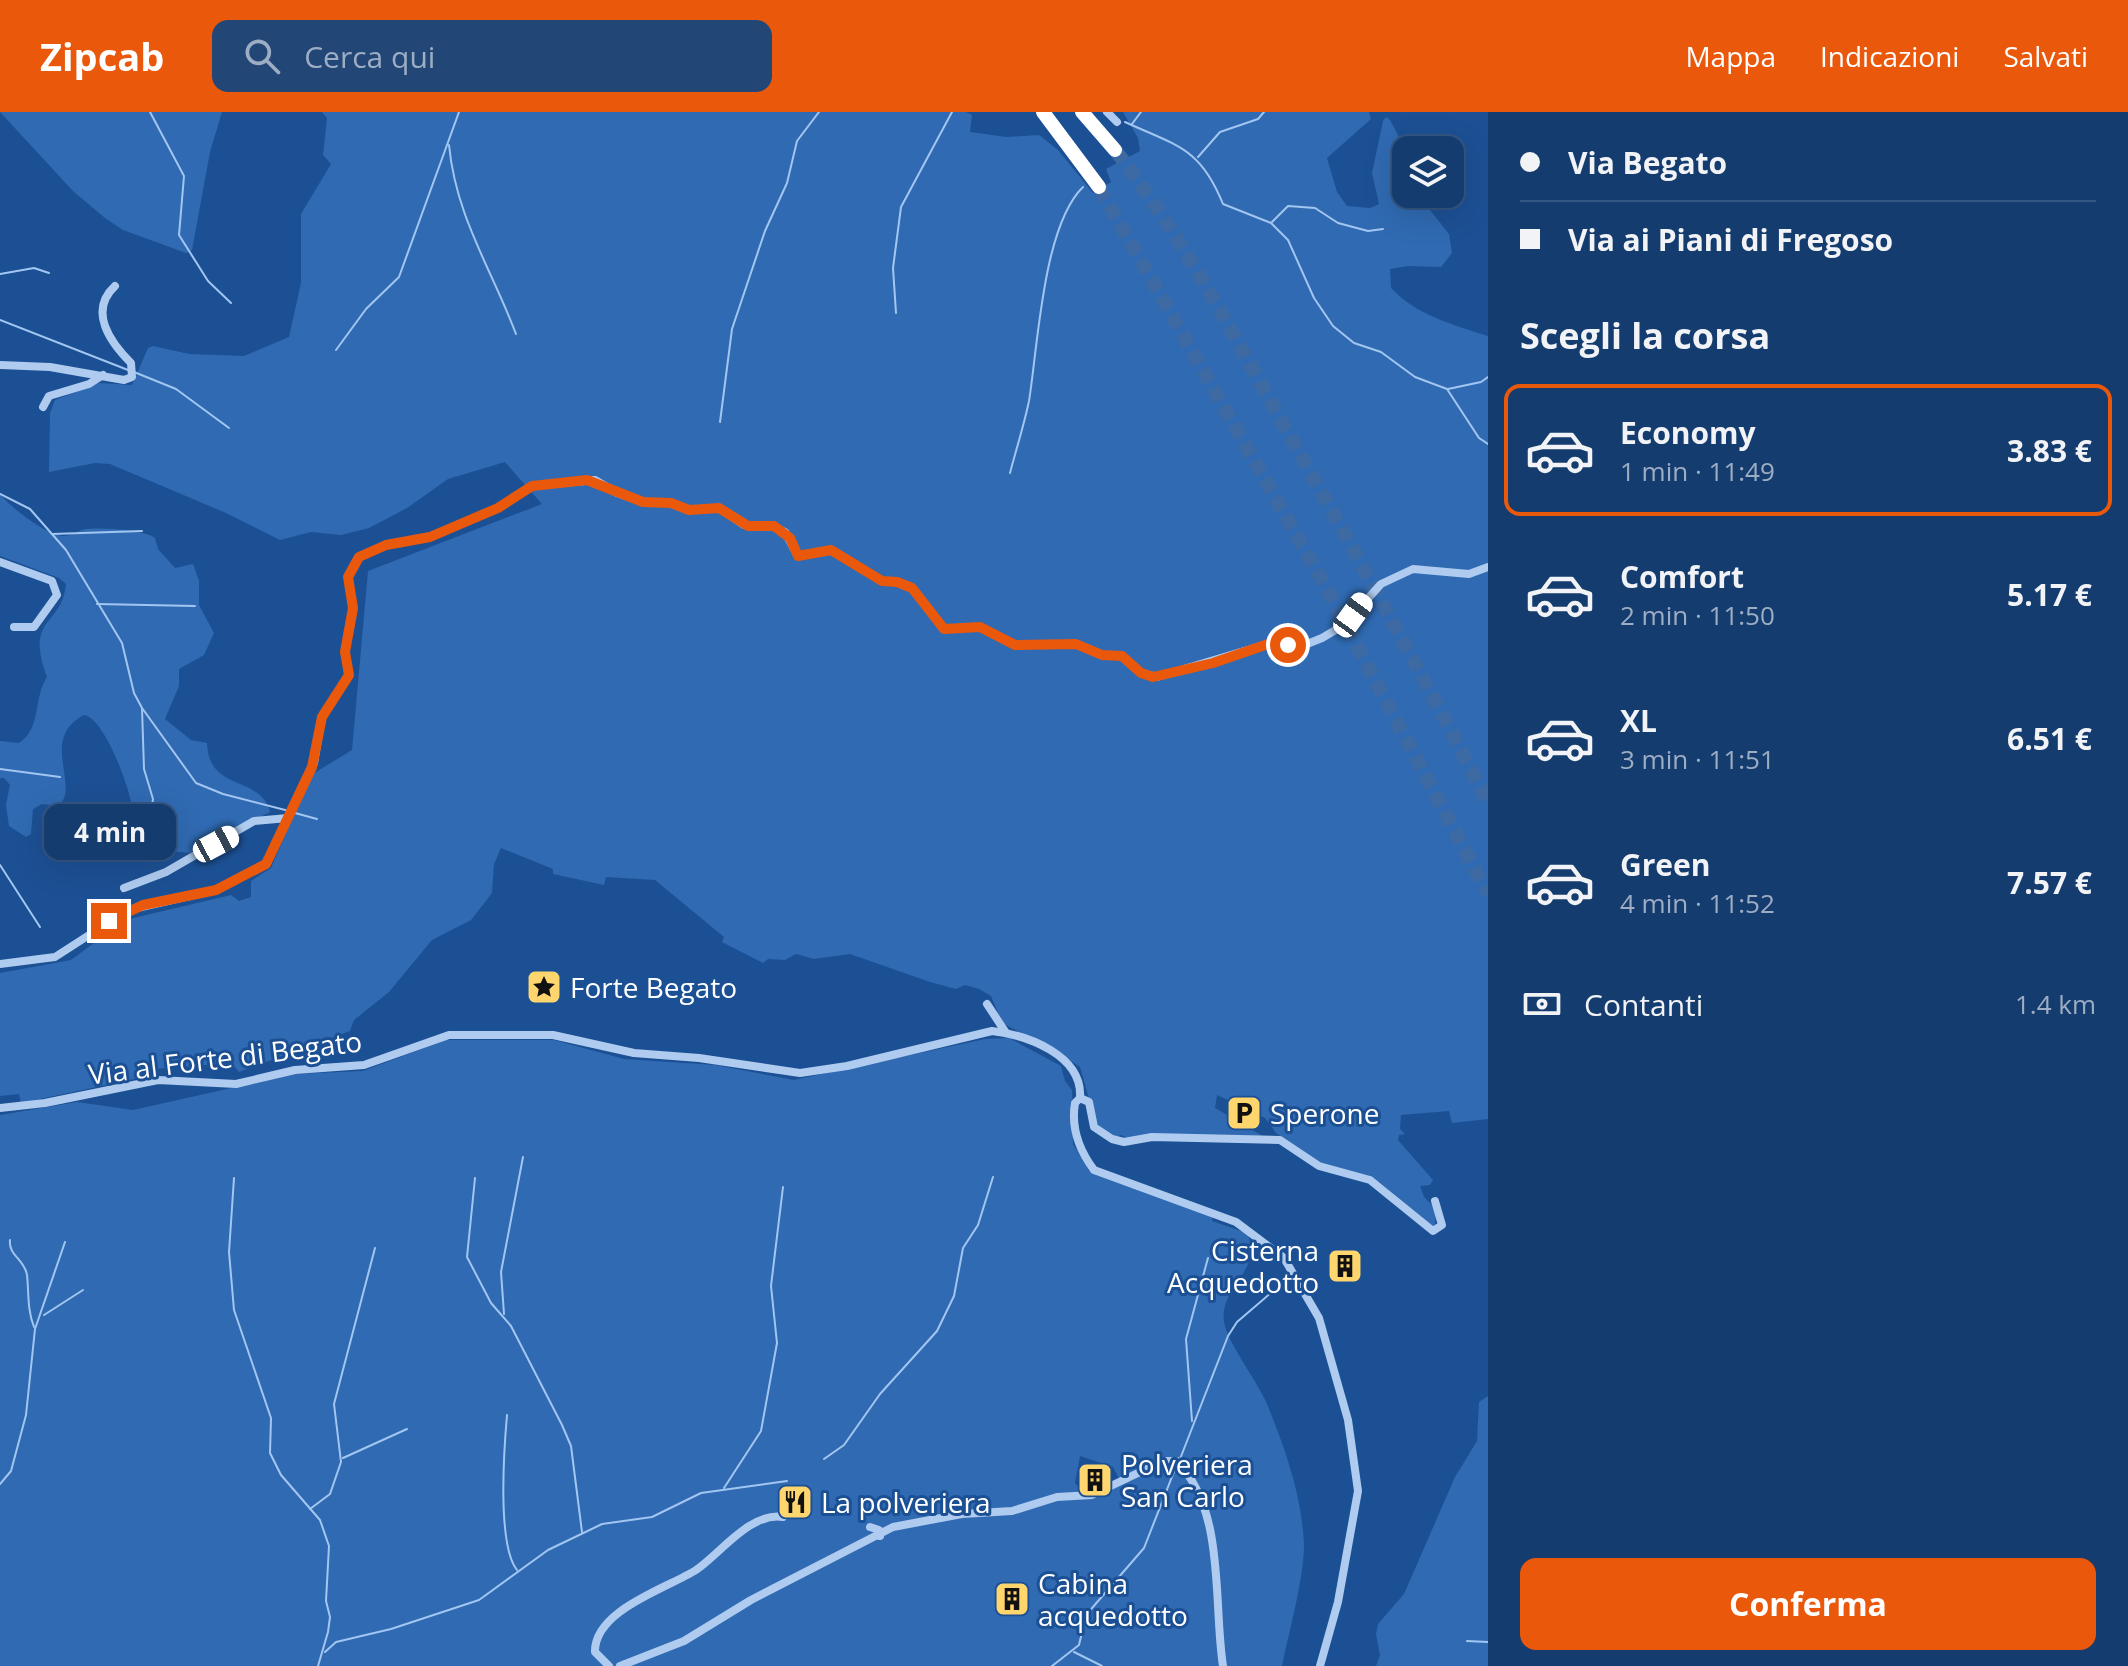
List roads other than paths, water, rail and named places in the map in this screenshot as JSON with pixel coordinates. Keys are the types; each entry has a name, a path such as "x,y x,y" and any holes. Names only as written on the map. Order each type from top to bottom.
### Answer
{"highway":[{"path":"1043,112 1099,187"},
{"path":"1082,112 1115,150"}],"street":[{"path":"1107,112 1117,122"},
{"path":"0,365 50,367 124,380 132,377 133,368 116,348 102,317 106,295 115,286"},
{"path":"43,407 49,396 89,384 103,375"},
{"path":"0,964 55,957 128,910 235,883 266,864 314,763 322,717 349,675 345,652 353,613 348,583 352,566 367,551 422,539 498,508 532,486 595,480 617,493 643,502 671,503 689,510 719,508 748,526 774,526 790,538 798,556 831,550 882,581 897,582 912,588 944,629 980,627 1015,645 1076,644 1102,655 1122,656 1141,673 1157,677 1271,643 1307,644 1322,638 1344,625 1381,584 1413,569 1469,574 1488,567"},
{"path":"0,562 52,581 56,586 57,595 34,627 14,627"},
{"path":"124,888 166,872 254,821 288,818"},
{"path":"987,1004 1006,1033"},
{"name":"Via al Forte di Begato","path":"0,1108 45,1103 158,1080 236,1084 295,1070 364,1065 449,1035 553,1035 622,1052 699,1058 800,1073 847,1066 992,1031 1024,1038 1073,1066 1080,1098"},
{"path":"1320,1666 1338,1602 1358,1491 1348,1420 1319,1318 1284,1258 1236,1222 1094,1170 1077,1137 1073,1116 1075,1103 1080,1098 1089,1102 1094,1127 1112,1139 1124,1142 1188,1136 1280,1140 1319,1166 1370,1180 1433,1231 1442,1225 1435,1201"},
{"path":"620,1666 684,1641 751,1600 893,1527 930,1519 1012,1511 1057,1497 1092,1495 1163,1461 1177,1461 1196,1488 1211,1537 1217,1569 1216,1592 1223,1666"},
{"path":"609,1666 595,1652 599,1637 629,1605 672,1586 759,1522 783,1517"},
{"path":"870,1527 879,1530 880,1536"}],"waterway":[{"path":"150,112 184,176 179,235 208,281 231,303"},
{"path":"336,350 366,309 399,277 459,112"},
{"path":"720,422 732,329 765,231 787,183 797,141 819,112"},
{"path":"896,313 893,268 901,207 952,112"},
{"path":"1132,124 1141,112"},
{"path":"1198,157 1220,132 1258,119 1264,112"},
{"path":"1125,122 1173,143 1196,159 1223,204 1271,223 1288,240 1314,298 1333,326 1354,343 1381,352 1415,377 1447,389 1479,438 1488,444"},
{"path":"449,145 467,219 516,334"},
{"path":"1010,473 1029,401 1039,319 1051,257 1059,229 1083,187"},
{"path":"1272,222 1288,206 1315,208 1338,223 1368,231 1383,229"},
{"path":"0,274 34,268 49,273"},
{"path":"0,320 128,370"},
{"path":"134,372 176,389 229,428"},
{"path":"1448,389 1481,382 1488,377"},
{"path":"0,494 30,509 66,550 122,643 134,693 142,708 196,783 223,794 289,811"},
{"path":"52,534 142,531"},
{"path":"97,604 195,606"},
{"path":"142,708 144,769 153,799 150,821"},
{"path":"0,769 60,777"},
{"path":"295,813 317,819"},
{"path":"0,865 40,927"},
{"path":"504,1314 501,1272 523,1157"},
{"path":"824,1459 844,1445 880,1394 937,1331 954,1296 963,1248 978,1225 993,1177"},
{"path":"234,1178 229,1252 234,1310 271,1418 270,1453 281,1475 320,1520 329,1546 326,1601 330,1617 318,1666"},
{"path":"475,1178 467,1257 491,1303 511,1326 571,1446 582,1532"},
{"path":"724,1488 761,1431 777,1343 771,1286 783,1187"},
{"path":"10,1240 12,1250 26,1270 34,1327"},
{"path":"0,1484 11,1471 26,1415 35,1329 65,1242"},
{"path":"310,1509 330,1494 341,1462 334,1404 375,1248"},
{"path":"1192,1421 1186,1339 1208,1258"},
{"path":"44,1315 83,1290"},
{"path":"1180,1459 1228,1336 1237,1322 1272,1292"},
{"path":"507,1415 504,1519 511,1558 517,1570"},
{"path":"343,1458 407,1429"},
{"path":"1052,1666 1079,1645 1086,1615 1144,1548 1177,1464"},
{"path":"325,1652 336,1642 391,1629 479,1600 548,1550 602,1524 652,1517 701,1493 787,1481"},
{"path":"1467,1641 1488,1642"},
{"path":"1074,1652 1102,1666"}],"tunnel":[{"path":"1115,150 1160,213 1221,312 1358,558 1488,802"},
{"path":"1099,187 1328,591 1488,894"}],"place":[{"name":"Forte Begato","path":"544,987"},
{"name":"Sperone","path":"1244,1113"},
{"name":"Cisterna Acquedotto","path":"1345,1266"},
{"name":"Polveriera San Carlo","path":"1095,1480"},
{"name":"La polveriera","path":"795,1502"},
{"name":"Cabina acquedotto","path":"1012,1599"}]}
